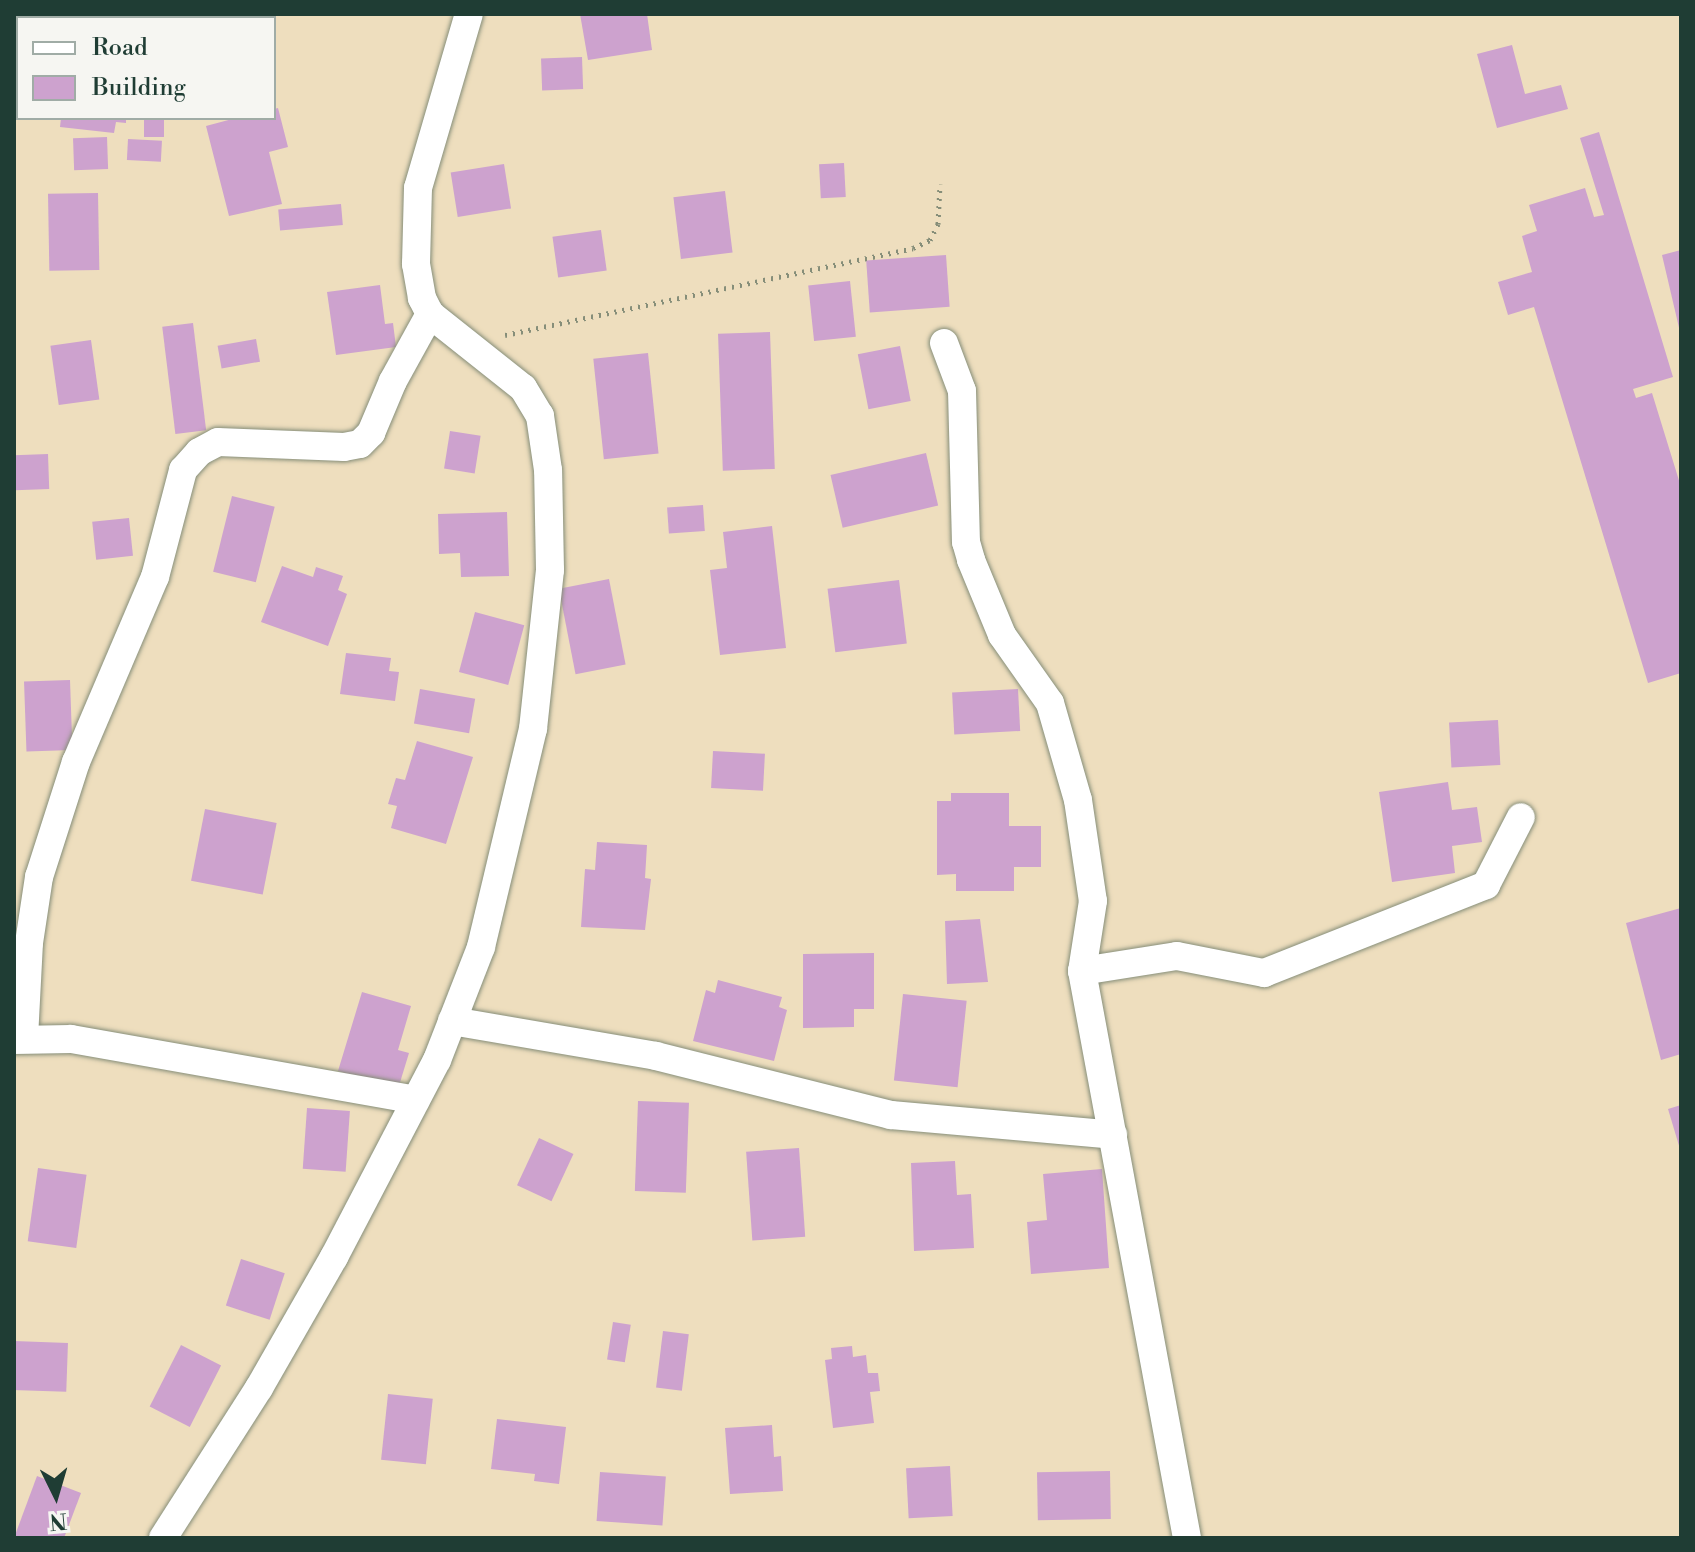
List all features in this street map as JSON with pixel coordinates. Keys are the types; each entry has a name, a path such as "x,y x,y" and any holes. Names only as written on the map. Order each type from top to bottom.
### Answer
{"street":[{"path":"163,1538 259,1388 334,1257 416,1100 481,947 533,729 550,570 548,470 540,416 523,388 430,314 422,298 416,264 418,188 469,14"},
{"path":"416,1100 71,1039 19,1039 39,877 76,762 155,577 183,470 199,452 218,442 344,447 360,444 371,433 393,381 430,314"},
{"path":"944,343 962,391 966,542 971,560 1002,635 1050,703 1078,800 1093,901 1082,971 1187,1538"},
{"path":"1082,971 1177,956 1264,973 1486,885 1521,817"},
{"path":"452,1021 656,1056 891,1115 1113,1135"}],"path":[{"path":"467,343 913,248 930,240 938,224 940,184"}],"building":[{"path":"580,14 647,14 652,50 588,60"},
{"path":"1512,45 1525,94 1561,85 1568,109 1497,128 1477,54"},
{"path":"582,57 583,89 542,90 541,58"},
{"path":"276,108 288,147 269,152 282,204 229,216 206,126 228,120 276,120"},
{"path":"61,120 126,120 126,123 116,122 114,133 60,127"},
{"path":"144,120 164,120 164,137 144,137"},
{"path":"1599,132 1673,377 1633,389 1636,398 1652,393 1681,487 1681,673 1648,683 1534,307 1508,315 1498,282 1532,272 1522,236 1537,231 1529,205 1585,188 1594,217 1604,215 1580,138"},
{"path":"107,137 108,169 74,170 73,138"},
{"path":"128,139 162,141 161,162 127,160"},
{"path":"844,163 846,197 821,198 819,164"},
{"path":"504,164 511,208 458,217 451,172"},
{"path":"725,191 733,253 681,259 673,197"},
{"path":"98,193 99,270 49,271 48,194"},
{"path":"341,204 343,225 280,230 278,209"},
{"path":"601,230 607,271 558,277 552,237"},
{"path":"1681,250 1681,332 1680,332 1662,255"},
{"path":"946,255 950,307 870,312 866,261"},
{"path":"850,281 856,337 814,341 808,285"},
{"path":"380,285 385,324 393,323 396,347 336,355 327,292"},
{"path":"193,323 206,430 175,434 162,327"},
{"path":"770,332 775,469 723,471 718,334"},
{"path":"256,339 260,362 222,368 218,346"},
{"path":"91,340 99,399 59,405 50,346"},
{"path":"900,346 911,401 868,409 858,354"},
{"path":"648,353 659,453 604,459 593,359"},
{"path":"450,431 481,436 475,473 444,469"},
{"path":"926,453 938,506 843,528 831,475"},
{"path":"48,454 49,489 15,490 14,455"},
{"path":"232,496 275,507 256,582 213,572"},
{"path":"703,505 705,531 669,533 667,508"},
{"path":"507,512 509,576 461,577 460,553 439,554 438,514"},
{"path":"129,518 133,556 96,560 92,522"},
{"path":"772,526 786,648 720,655 710,570 727,568 723,532"},
{"path":"282,566 313,577 316,567 343,576 338,590 347,594 328,646 261,622"},
{"path":"609,579 626,664 576,674 559,589"},
{"path":"899,580 907,644 835,652 828,589"},
{"path":"475,612 524,625 508,685 459,672"},
{"path":"346,653 391,658 389,671 399,672 395,701 340,694"},
{"path":"70,680 72,750 26,752 24,682"},
{"path":"420,689 475,699 469,733 414,723"},
{"path":"1018,689 1020,731 954,734 952,692"},
{"path":"1498,720 1500,765 1451,768 1449,723"},
{"path":"417,741 473,757 446,844 391,828 397,806 388,804 396,778 405,780"},
{"path":"713,751 765,754 763,791 711,788"},
{"path":"1448,782 1452,810 1477,807 1482,842 1452,846 1455,873 1392,882 1379,792"},
{"path":"951,793 1009,793 1009,826 1041,826 1041,867 1014,867 1014,891 956,891 956,874 937,875 937,801 951,801"},
{"path":"205,809 277,823 263,895 191,881"},
{"path":"597,842 647,845 645,878 651,879 645,930 581,927 585,869 595,870"},
{"path":"1681,908 1681,1054 1661,1060 1626,923"},
{"path":"980,919 988,982 947,984 945,921"},
{"path":"874,953 874,1009 854,1009 854,1027 803,1028 803,954"},
{"path":"718,980 782,997 779,1007 787,1010 774,1061 693,1041 706,990 715,993"},
{"path":"362,992 411,1006 398,1050 409,1053 398,1089 338,1071"},
{"path":"903,994 967,1001 958,1087 894,1081"},
{"path":"638,1101 689,1103 686,1193 635,1191"},
{"path":"1681,1105 1681,1149 1680,1149 1668,1109"},
{"path":"307,1108 350,1111 346,1172 303,1169"},
{"path":"539,1138 573,1154 551,1201 517,1185"},
{"path":"799,1148 805,1237 752,1240 746,1152"},
{"path":"955,1161 957,1195 971,1194 974,1248 914,1251 911,1163"},
{"path":"38,1168 87,1175 76,1248 28,1241"},
{"path":"1102,1169 1109,1268 1031,1274 1027,1222 1047,1220 1043,1174"},
{"path":"241,1259 285,1273 270,1320 226,1306"},
{"path":"613,1322 631,1325 625,1362 607,1360"},
{"path":"663,1331 689,1334 682,1391 656,1388"},
{"path":"14,1341 68,1343 66,1392 14,1390"},
{"path":"181,1345 221,1365 190,1427 150,1406"},
{"path":"852,1346 853,1357 866,1355 868,1373 878,1373 880,1391 870,1392 874,1423 833,1428 825,1360 832,1359 831,1348"},
{"path":"388,1394 433,1399 426,1464 381,1460"},
{"path":"497,1419 566,1427 559,1484 534,1481 535,1474 491,1469"},
{"path":"772,1425 774,1457 781,1456 783,1491 730,1494 725,1428"},
{"path":"950,1466 953,1516 909,1518 906,1468"},
{"path":"1110,1471 1111,1519 1038,1520 1037,1472"},
{"path":"600,1472 666,1477 662,1525 597,1521"},
{"path":"37,1476 81,1493 64,1538 14,1538"}]}
